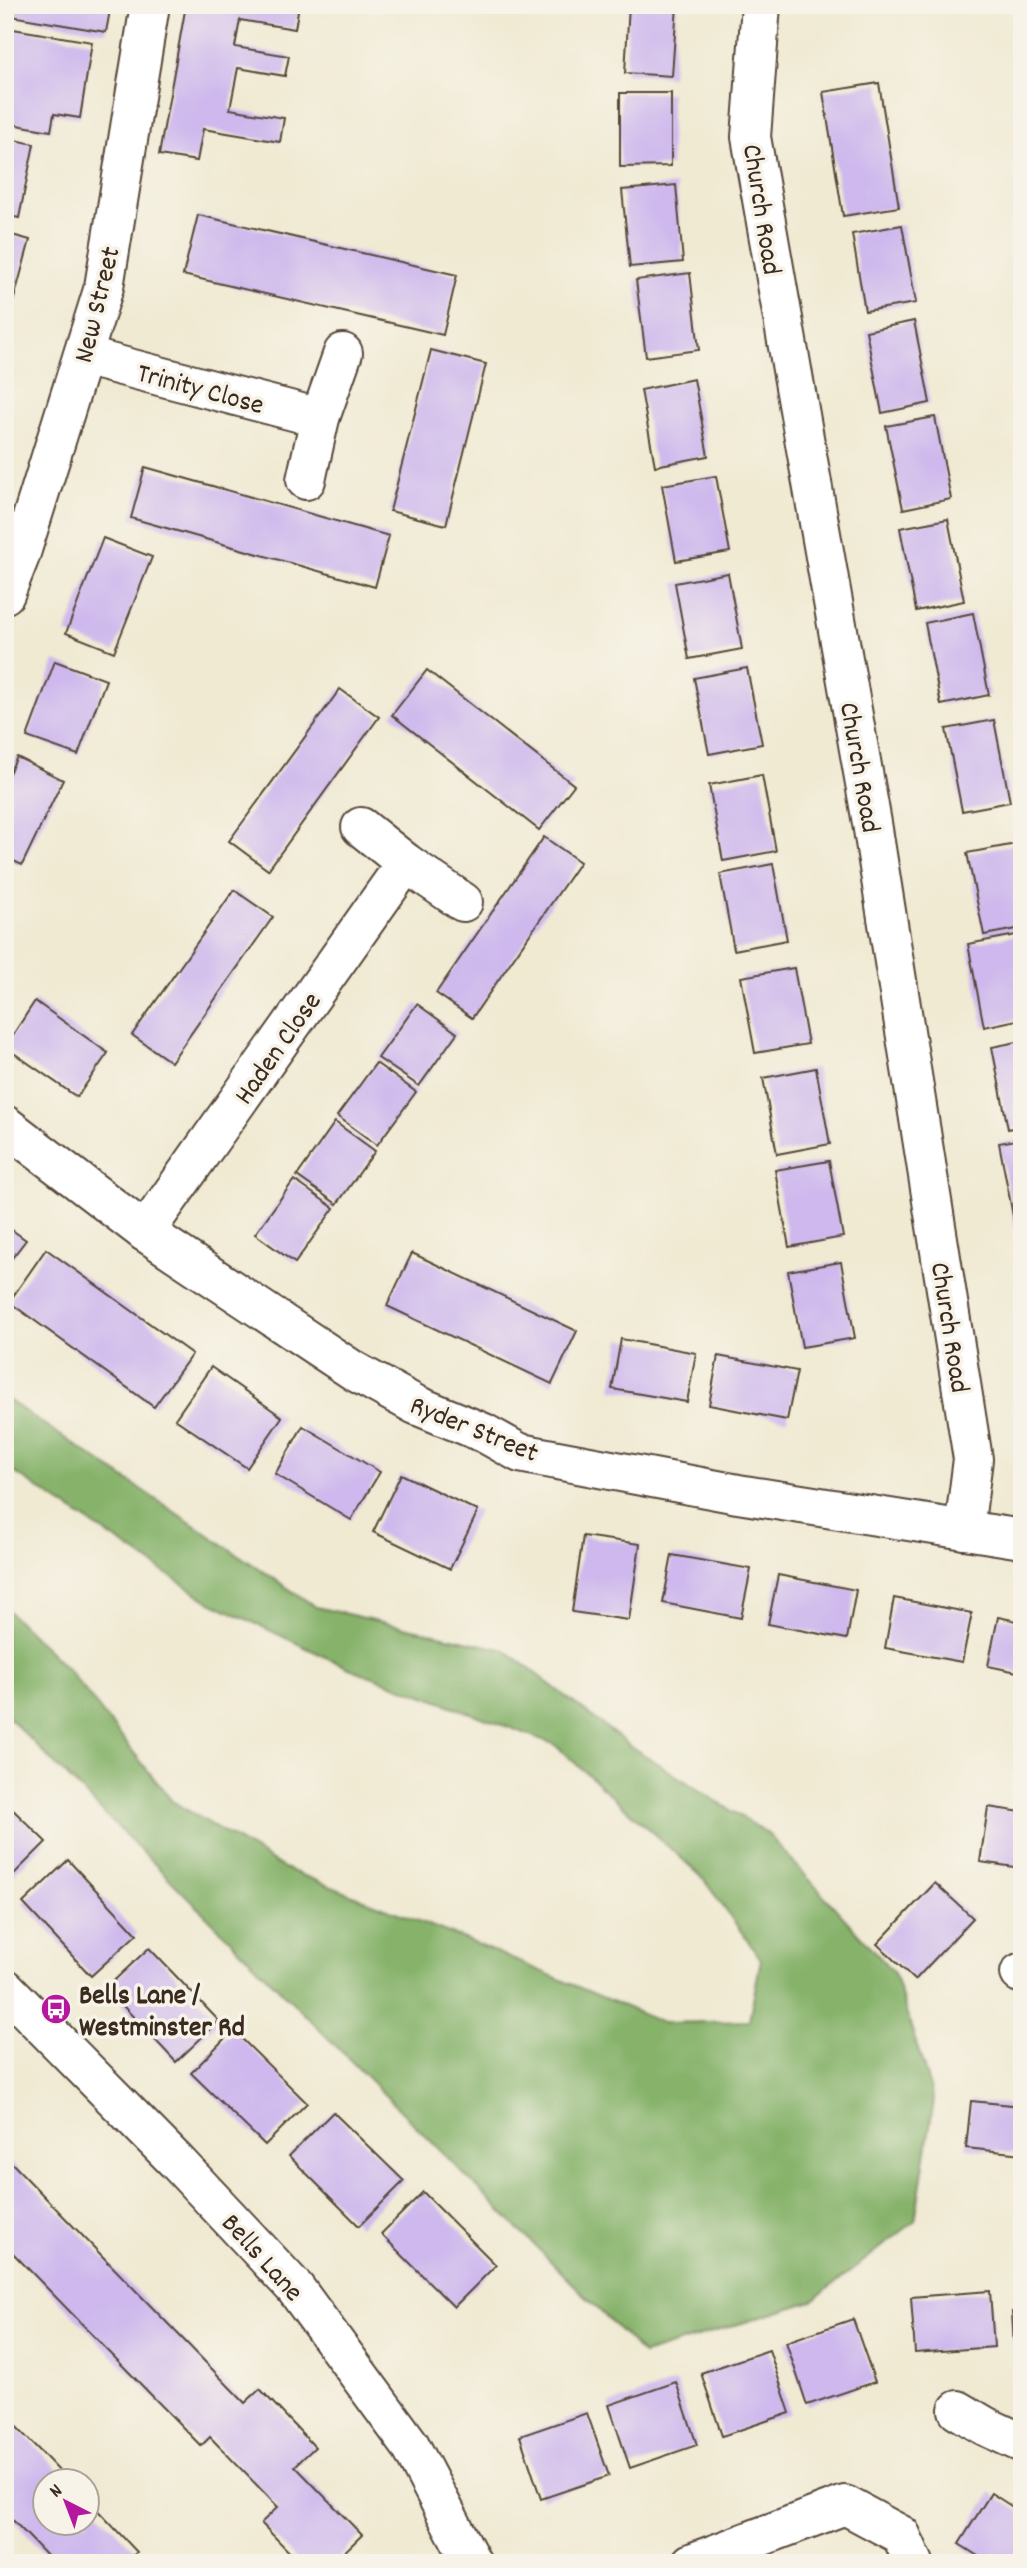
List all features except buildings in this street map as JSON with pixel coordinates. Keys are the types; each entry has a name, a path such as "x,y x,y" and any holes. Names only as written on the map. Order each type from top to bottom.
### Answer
{"street":[{"name":"New Street","path":"5,594 20,556 104,287 150,5"},
{"name":"Church Road","path":"761,5 751,137 872,823 973,1459 964,1530"},
{"path":"306,480 320,418 343,353"},
{"name":"Trinity Close","path":"83,356 320,418"},
{"path":"361,827 406,863 463,902"},
{"name":"Haden Close","path":"145,1232 406,863"},
{"name":"Ryder Street","path":"5,1125 145,1232 355,1371 416,1405 484,1433 520,1452 738,1494 1022,1539"},
{"name":"Bells Lane","path":"5,1988 178,2163 295,2288 410,2445 472,2563"},
{"path":"958,2410 1022,2443"},
{"path":"691,2563 845,2505 901,2535 914,2563"}],"green space":[{"path":"5,1398 316,1607 505,1650 630,1746 768,1834 894,1973 934,2100 915,2221 812,2301 643,2354 5,1714 5,1608 70,1672 172,1801 284,1868 479,1945 663,2023 749,2021 761,1959 701,1876 554,1744 349,1668 208,1601 5,1466"}],"place":[{"name":"Bells Lane / Westminster Rd","path":"56,2009"}]}
